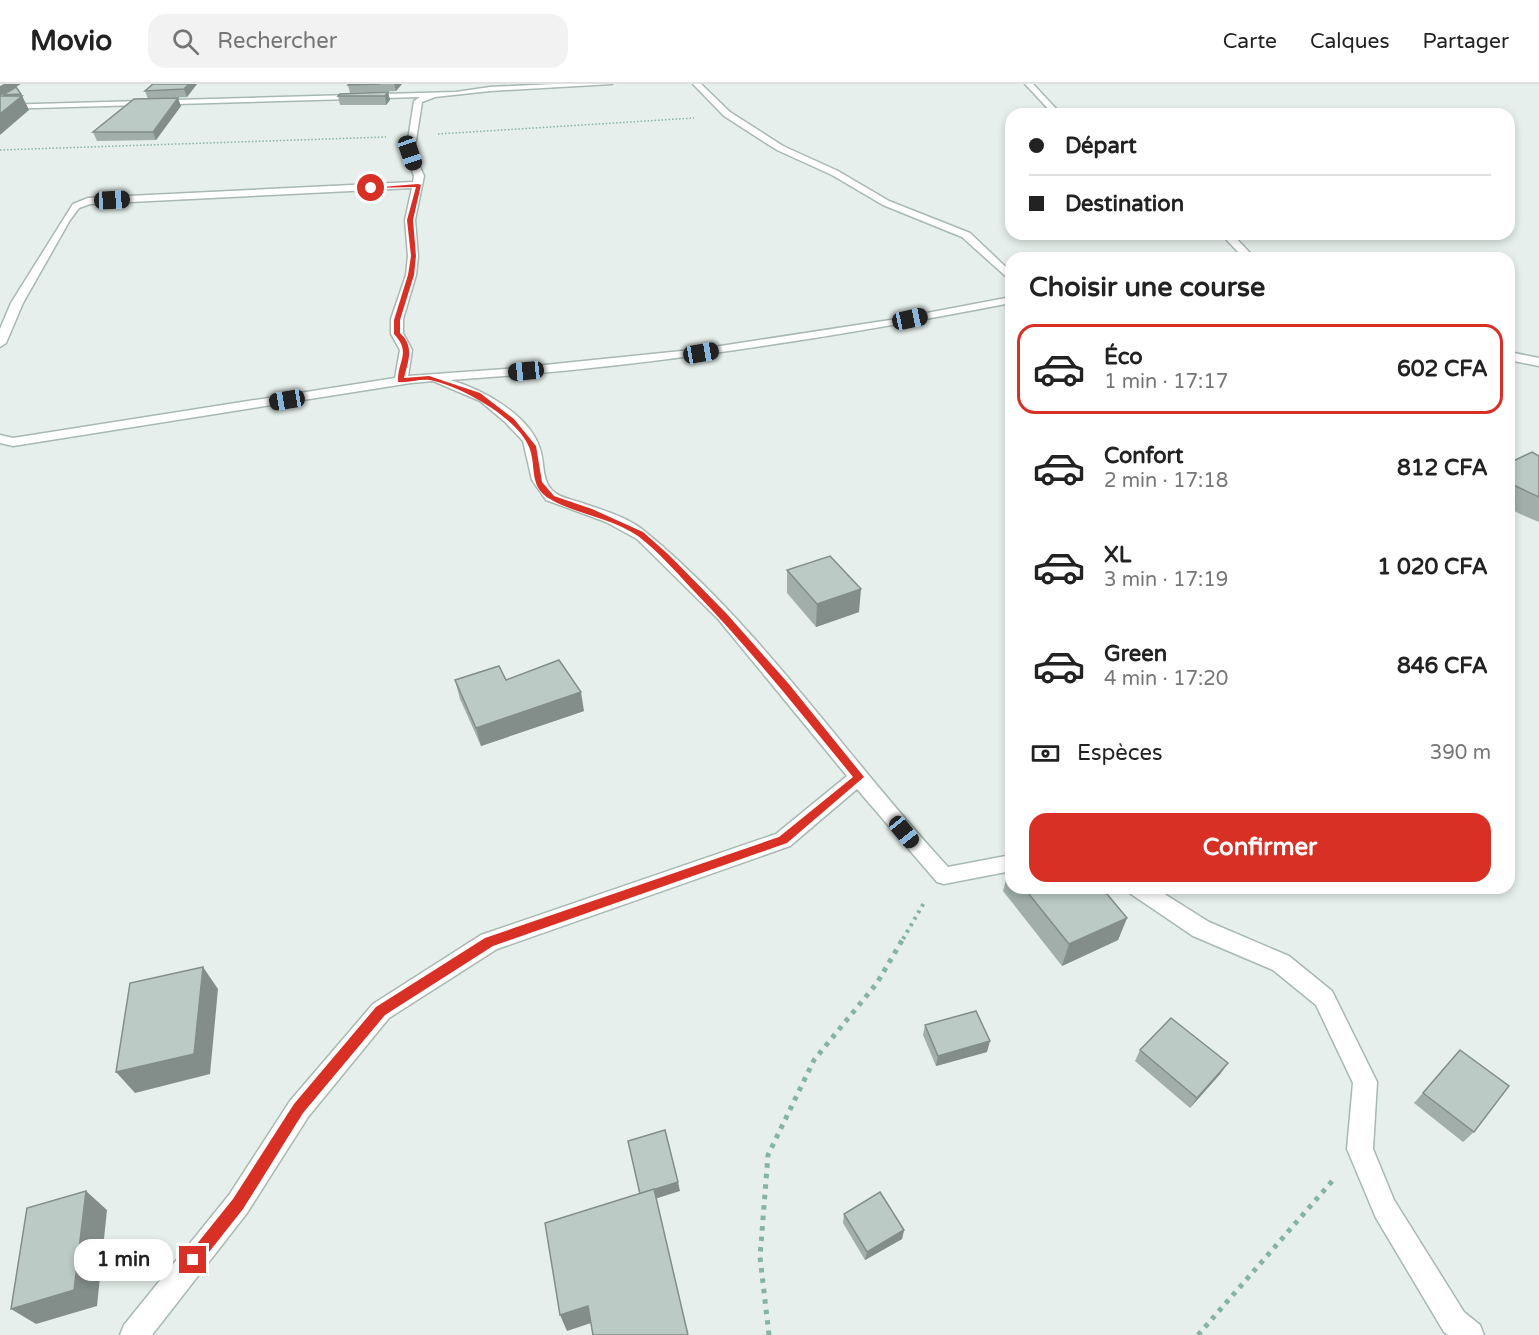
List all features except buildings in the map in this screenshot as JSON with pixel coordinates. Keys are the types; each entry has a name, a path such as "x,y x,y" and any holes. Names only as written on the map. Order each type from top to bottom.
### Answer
{"street":[{"path":"0,107 405,96 433,89 500,89 608,84"},
{"path":"697,84 730,116 780,148 835,173 886,203 966,235 1005,272"},
{"path":"1029,84 1051,108"},
{"path":"400,381 407,351 406,342 397,334 397,320 411,275 413,256 410,220 419,176 410,153 418,101 433,89"},
{"path":"405,96 418,101"},
{"path":"0,343 16,303 66,219 76,206 88,201 418,185"},
{"path":"1232,240 1244,252"},
{"path":"4,441 400,381 701,353 890,323 1005,301"},
{"path":"1515,357 1539,362"},
{"path":"429,378 477,394 512,421 533,446 538,482 551,497 590,511 640,534 666,557 723,615 784,685 919,850 944,876 1005,864"},
{"path":"134,1335 238,1204 299,1109 381,1011 489,942 783,840 859,777"},
{"path":"1147,894 1201,929 1281,963 1324,998 1365,1082 1360,1149 1385,1209 1454,1322 1470,1335"}],"path":[{"path":"0,150 413,136 730,116"},
{"path":"770,1335 760,1257 768,1155 814,1060 877,983 914,916 944,876"},
{"path":"1198,1335 1360,1149"}],"route":[{"path":"193,1260 238,1204 299,1109 381,1011 489,942 783,840 836,799 859,777 723,615 666,557 640,534 590,511 551,497 538,482 533,446 512,421 477,394 429,378 400,381 407,351 406,342 397,334 397,320 401,301 411,275 413,239 410,220 418,185 371,188"}]}
